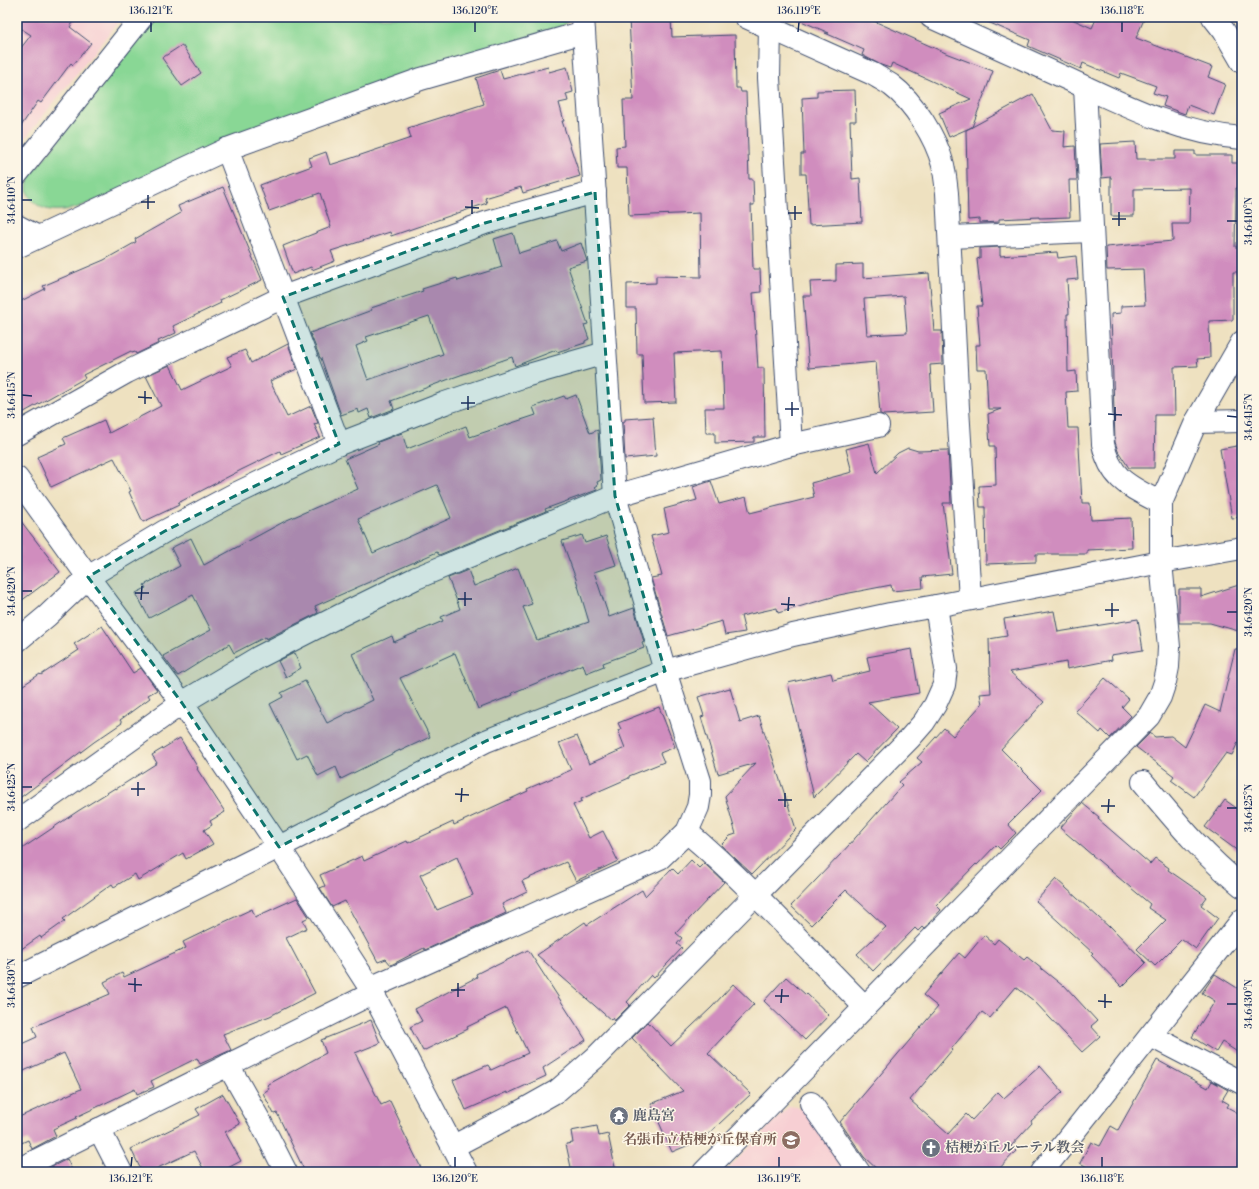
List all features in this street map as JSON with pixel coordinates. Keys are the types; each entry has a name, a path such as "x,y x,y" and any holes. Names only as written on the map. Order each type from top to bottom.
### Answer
{"street":[{"path":"17,174 142,17"},
{"path":"746,17 873,74 892,86 904,97 918,114 936,146 942,164 947,193 970,599"},
{"path":"931,17 1166,122 1198,131 1242,138"},
{"path":"1213,17 1242,62"},
{"path":"17,247 227,149 421,79 584,25 615,496 665,671 700,781 698,807 687,832 660,858 371,991 228,1065 17,1170"},
{"path":"770,28 769,78 790,445"},
{"path":"1085,87 1091,231 1103,444 1106,458 1112,470 1124,482 1161,502"},
{"path":"227,149 339,444"},
{"path":"17,434 127,372 283,297 485,223 595,192"},
{"path":"17,226 38,237"},
{"path":"950,237 1091,231"},
{"path":"704,1172 1150,716 1160,698 1165,682 1170,647 1161,562 1161,502 1196,422 1242,342"},
{"path":"17,641 47,616 88,577 165,531 231,496 339,444 445,403 525,376 605,353"},
{"path":"1196,422 1242,421"},
{"path":"17,821 182,704 259,658 416,578 615,496 790,445 878,426"},
{"path":"17,478 182,704 279,846 371,991 466,1172"},
{"path":"17,977 486,741 665,671 793,635 890,614 1242,548"},
{"path":"452,1147 557,1091 596,1057 910,738 924,722 944,686 946,670 936,606"},
{"path":"1144,782 1200,848 1225,873 1242,886"},
{"path":"687,832 756,896 865,1007"},
{"path":"1050,1170 1151,1036 1242,920"},
{"path":"1151,1036 1242,1083"},
{"path":"228,1065 261,1123 286,1172"},
{"path":"811,1103 859,1172"},
{"path":"100,1129 121,1172"}],"highlighted area":[{"path":"595,192 615,496 665,671 486,741 279,847 182,703 88,577 165,531 339,444 283,297 485,223"}],"shaded area":[{"path":"17,17 122,17 17,149"},
{"name":"名張市立桔梗が丘保育所","path":"789,1106 805,1108 849,1172 725,1172"}],"green space":[{"path":"156,17 571,17 561,28 76,208 48,210 39,206 29,196 27,186 30,176"}],"building":[{"path":"17,17 77,17 70,27 91,43 73,65 71,63 41,103 38,101 17,132 17,53 31,35 17,26"},
{"path":"629,17 671,17 672,37 735,35 736,88 740,88 741,92 746,92 749,179 753,179 754,205 751,205 753,269 760,269 761,292 753,293 758,368 764,368 765,437 754,437 754,442 715,443 715,433 706,433 705,408 724,408 722,351 674,353 676,402 644,403 642,354 637,354 636,308 627,308 627,284 656,283 656,276 701,277 700,213 629,216 627,168 617,168 616,147 625,146 623,100 633,100"},
{"path":"792,17 865,17 948,54 993,71 972,127 949,137 939,113 971,99 892,63 890,68 881,65 862,55 864,50"},
{"path":"976,17 1067,17 1092,28 1097,17 1145,17 1136,38 1212,67 1208,77 1225,84 1214,115 1188,105 1185,114 1163,106 1166,97 1153,93 1156,86 1121,73 1119,78 1083,63 1081,69 1028,46 1030,40"},
{"path":"182,45 201,73 182,86 162,58"},
{"path":"548,67 549,72 567,67 573,92 566,94 568,101 559,103 564,121 562,121 580,176 523,193 521,187 485,198 487,203 391,236 390,232 331,251 335,261 312,270 311,267 293,274 283,246 331,227 320,193 269,211 260,185 312,166 309,158 326,152 330,165 411,138 408,128 484,104 476,78 500,70 503,79"},
{"path":"855,90 856,121 850,121 852,179 860,178 862,222 809,225 806,174 801,174 801,154 804,154 802,98 817,97 817,91"},
{"path":"1033,94 1052,130 1065,131 1064,147 1075,146 1077,180 1069,180 1070,217 999,219 999,222 980,223 980,219 968,220 966,130"},
{"path":"1135,142 1136,159 1175,159 1175,151 1195,151 1195,155 1232,155 1232,163 1242,163 1242,188 1236,188 1235,247 1242,247 1242,272 1233,272 1233,320 1209,321 1210,358 1197,359 1198,366 1174,367 1175,415 1155,415 1154,468 1129,468 1118,451 1115,442 1111,314 1121,313 1121,306 1145,305 1143,269 1107,270 1106,247 1173,241 1172,224 1189,224 1190,188 1134,189 1134,216 1111,216 1111,177 1102,178 1100,144"},
{"path":"223,187 262,280 220,300 221,303 173,326 176,333 158,341 159,343 136,354 135,352 132,353 131,351 83,375 85,378 17,416 17,303 45,289 43,286 104,260 136,242 135,239 181,213 178,206"},
{"path":"513,233 519,253 557,241 561,251 581,243 587,261 568,267 588,324 584,325 589,339 585,341 585,343 557,352 556,350 515,366 512,357 452,378 391,401 394,409 371,418 368,409 359,413 358,409 341,415 321,358 310,333 372,310 371,308 423,291 422,289 457,278 458,281 502,267 494,239","holes":["429,316 443,354 368,380 356,346 368,341 366,337"]},
{"path":"1000,247 1000,256 1057,252 1058,258 1076,256 1078,279 1067,280 1069,314 1067,314 1068,372 1076,371 1077,391 1066,392 1068,428 1078,428 1082,503 1090,503 1091,520 1131,518 1132,548 1087,550 1087,554 1036,554 1036,562 986,564 985,507 980,507 979,486 996,485 995,446 990,446 988,414 1001,409 988,409 986,369 977,369 976,345 980,345 977,306 982,306 977,259 980,258 980,248"},
{"path":"863,264 863,278 929,273 934,331 942,331 943,364 930,365 933,412 880,414 876,362 809,368 803,296 811,296 810,282 836,281 836,265","holes":["904,296 907,333 867,335 864,299"]},
{"path":"288,344 297,369 270,381 287,417 311,406 318,423 314,424 320,437 281,454 280,451 178,503 179,505 143,522 129,492 131,491 114,458 51,487 37,457 66,444 63,438 104,420 109,433 161,406 146,376 170,365 182,390 232,366 227,357 245,350 251,363"},
{"path":"576,395 590,433 598,430 601,480 597,482 598,485 595,487 597,490 545,509 546,511 439,555 437,552 315,606 318,613 234,653 229,644 178,676 163,656 211,630 193,595 149,618 136,593 146,588 144,585 180,566 171,548 191,538 204,565 287,520 358,489 345,459 379,444 378,442 402,433 407,449 466,426 470,437 536,415 533,407 564,396 566,399","holes":["437,485 451,518 373,553 358,519"]},
{"path":"653,417 656,456 625,459 623,422 625,419"},
{"path":"869,443 877,473 898,453 908,448 918,451 948,450 951,503 943,503 952,574 922,577 923,588 892,591 891,585 839,595 778,613 777,608 741,616 745,632 725,635 722,621 668,636 651,578 662,576 651,536 669,532 664,509 697,500 693,487 711,481 719,504 746,497 750,513 814,497 811,483 852,472 846,449"},
{"path":"1242,445 1242,517 1232,518 1220,449"},
{"path":"17,516 60,572 17,604"},
{"path":"582,535 585,543 606,536 616,565 594,572 609,617 634,608 644,642 642,643 644,648 603,663 604,666 586,673 583,664 512,693 513,695 478,709 455,653 400,678 430,737 341,779 336,767 318,776 307,754 297,759 270,704 283,697 281,693 305,681 327,723 373,700 352,654 392,636 394,642 443,621 441,617 460,609 448,578 468,570 474,586 518,568 532,604 523,607 537,640 589,622 576,579 562,541"},
{"path":"1242,584 1242,632 1210,623 1179,623 1179,589 1201,589 1201,597"},
{"path":"1054,611 1058,632 1138,619 1143,650 1111,655 1112,660 1067,669 1066,662 1010,672 1044,702 1001,749 1042,790 1008,824 1016,833 1000,849 996,845 977,865 976,864 936,905 941,910 924,929 922,927 918,931 915,928 873,971 857,954 886,927 846,890 811,925 791,906 841,854 902,785 899,782 922,762 917,758 944,728 953,736 982,704 980,694 991,693 989,639 1007,636 1004,619"},
{"path":"102,626 133,673 141,668 157,690 148,695 150,698 120,720 122,723 94,742 17,800 17,689 79,650 74,644"},
{"path":"912,649 919,693 868,702 897,729 865,762 856,754 814,797 788,683 831,673 833,680 870,671 867,657"},
{"path":"1235,649 1242,650 1242,734 1232,755 1226,753 1194,797 1171,780 1174,776 1136,747 1150,733 1155,737 1171,736 1185,747 1205,705 1220,712"},
{"path":"294,653 301,668 286,677 278,661"},
{"path":"1105,678 1129,699 1122,707 1131,716 1110,738 1102,730 1100,733 1075,711"},
{"path":"730,688 740,722 759,716 796,829 752,874 721,845 730,836 736,834 725,796 756,763 718,774 701,717 704,716 698,697"},
{"path":"659,707 675,747 660,753 664,762 629,776 629,778 581,799 582,801 573,805 589,838 603,831 618,861 576,881 566,862 522,881 527,892 502,904 506,913 425,950 424,948 391,965 386,959 378,962 345,901 332,907 320,888 325,886 320,875 362,856 364,861 453,822 454,825 528,791 527,789 571,770 559,743 577,736 589,764 625,748 618,730 621,729 618,723","holes":["457,857 473,895 437,910 420,875"]},
{"path":"180,738 198,768 197,769 225,812 210,821 212,825 204,830 213,844 186,859 183,853 138,880 135,874 114,887 112,884 63,919 65,921 41,938 40,936 17,952 17,852 78,811 157,763 152,755"},
{"path":"1225,800 1242,812 1242,854 1205,827"},
{"path":"1082,803 1099,817 1098,819 1150,864 1155,858 1169,868 1168,870 1207,897 1201,905 1218,918 1196,949 1182,939 1155,966 1137,949 1166,920 1148,908 1150,904 1060,828"},
{"path":"691,860 699,868 704,863 724,882 676,933 682,938 677,944 682,948 654,978 651,975 627,1002 630,1005 614,1021 537,955 585,922 587,925 642,890 645,896 672,868 678,874"},
{"path":"1056,879 1109,927 1110,926 1146,963 1122,987 1091,955 1093,953 1036,901"},
{"path":"297,898 309,917 303,920 307,928 286,938 315,993 270,1016 223,1034 231,1050 200,1064 197,1058 151,1081 154,1087 137,1094 135,1089 76,1117 77,1118 53,1129 56,1136 32,1149 28,1140 17,1145 17,1118 81,1089 64,1053 17,1074 17,1046 37,1037 33,1027 110,994 104,982 122,973 124,977 186,948 183,942 252,909 255,917"},
{"path":"984,935 994,944 998,939 1024,960 1027,957 1063,986 1064,985 1097,1021 1091,1026 1100,1036 1082,1052 1034,1001 1016,987 990,1018 982,1012 910,1100 948,1134 966,1114 972,1120 998,1092 1004,1098 1040,1066 1063,1092 1031,1121 1032,1123 1011,1146 1016,1151 996,1172 880,1172 864,1157 840,1122 938,1007 923,995 959,953 965,958"},
{"path":"528,950 586,1040 543,1068 546,1076 507,1094 507,1092 466,1110 453,1080 488,1065 491,1070 528,1053 506,1008 423,1051 410,1027 422,1021 415,1009 477,977 476,974"},
{"path":"1215,974 1242,991 1242,1055 1222,1042 1216,1052 1192,1037 1215,1001 1202,993"},
{"path":"786,977 829,1015 805,1040 764,1001"},
{"path":"733,984 754,1004 708,1053 751,1094 703,1139 672,1152 651,1104 683,1091 632,1038 648,1022 671,1046 712,1007"},
{"path":"371,1020 380,1043 355,1053 381,1105 390,1101 423,1172 305,1172 277,1113 274,1114 263,1093 269,1089 267,1085 326,1053 321,1040"},
{"path":"1157,1060 1208,1088 1212,1081 1228,1090 1222,1100 1229,1104 1227,1107 1242,1115 1242,1172 1096,1172 1080,1163 1091,1142 1100,1146 1111,1126 1118,1130"},
{"path":"223,1094 240,1124 225,1132 241,1161 220,1172 205,1172 194,1151 149,1172 142,1172 131,1149 200,1115 196,1109"},
{"path":"597,1126 599,1136 608,1134 616,1172 572,1172 566,1144 573,1143 571,1131"},
{"path":"67,1159 73,1172 42,1172"}],"place":[{"name":"鹿島宮","path":"619,1116"},
{"name":"名張市立桔梗が丘保育所","path":"791,1140"},
{"name":"桔梗が丘ルーテル教会","path":"931,1148"}]}
